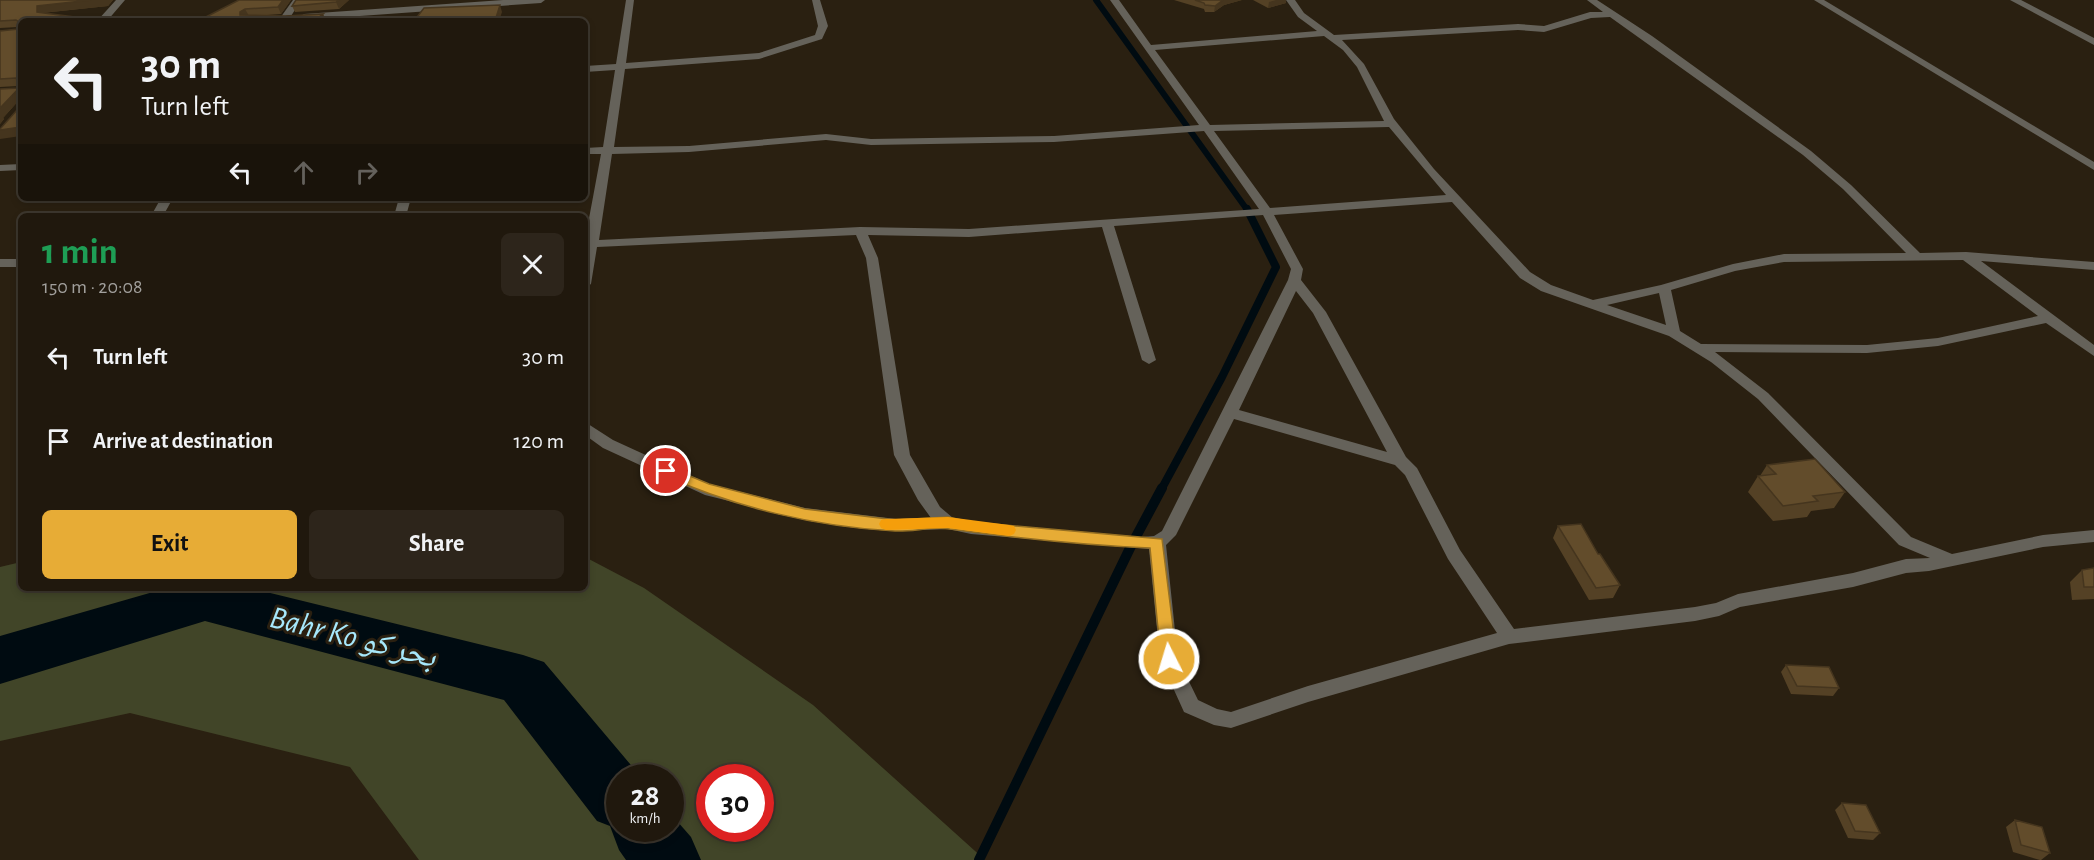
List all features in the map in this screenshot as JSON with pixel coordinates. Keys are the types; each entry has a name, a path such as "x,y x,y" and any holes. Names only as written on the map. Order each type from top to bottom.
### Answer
{"street":[{"path":"105,18 121,0"},
{"path":"282,18 297,0"},
{"path":"306,18 541,0"},
{"path":"630,0 608,150 588,244 860,231 969,233 1455,198"},
{"path":"588,69 759,56 793,47 819,37 823,26 816,0"},
{"path":"588,429 608,444 705,489 805,514 896,525 948,523 971,528 1141,542 1168,536 1229,412 1243,389 1297,269 1266,210 1114,0"},
{"path":"1290,0 1301,15 1346,48 1361,66 1392,124 1525,275 1546,288 1674,333 1699,348 1763,396 1905,541 1951,560"},
{"path":"1591,0 1649,38 1807,153 1846,187 1915,255"},
{"path":"1818,0 2094,167"},
{"path":"2014,0 2094,42"},
{"path":"1149,48 1328,36 1518,27 1544,28 1590,15 1611,14"},
{"path":"588,151 690,149 826,137 871,142 1054,139 1207,128 1392,124"},
{"path":"0,168 18,167"},
{"path":"1107,223 1149,360"},
{"path":"860,231 872,258 902,454 924,496 934,511 948,523"},
{"path":"1966,256 2094,352"},
{"path":"1594,304 1664,288 1732,268 1784,258 1966,256 2094,266"},
{"path":"0,263 18,263"},
{"path":"1294,280 1319,312 1400,461 1411,472 1454,554 1509,637"},
{"path":"1664,288 1674,333"},
{"path":"1699,348 1867,349 1938,342 2048,318"},
{"path":"1229,412 1400,461"},
{"path":"1141,542 1169,659 1191,706 1214,717 1231,720 1308,694 1509,637 1695,614 1738,602 1853,580 1906,566 1929,565 2043,542 2094,536"},
{"path":"1905,541 1906,566"}],"green space":[{"path":"588,559 644,588 813,705 985,860 419,860 350,767 130,713 0,741 0,567 18,563 18,591 588,591"}],"building":[{"path":"0,0 91,0 37,6 37,12 82,18 18,18 18,21 0,21"},
{"path":"239,0 283,0 278,7 245,9 240,12 240,15 323,14 319,17 292,18 204,18"},
{"path":"296,0 339,0 292,6"},
{"path":"1195,0 1223,0 1215,6 1205,5"},
{"path":"500,5 496,18 416,18 424,8"},
{"path":"18,29 18,81 16,78 0,79 0,31"},
{"path":"18,88 0,108 0,89"},
{"path":"17,110 18,110 18,127 0,129"},
{"path":"1815,459 1845,492 1813,496 1818,501 1783,506 1758,476 1776,474 1767,465"},
{"path":"1581,524 1598,554 1620,585 1596,588 1558,526"},
{"path":"2094,568 2094,587 2084,587 2082,570"},
{"path":"1786,665 1829,667 1839,688 1797,686"},
{"path":"1842,803 1866,805 1880,833 1855,831"},
{"path":"2015,820 2042,827 2050,853 2021,845"}],"waterway":[{"path":"1096,0 1248,211"},
{"path":"1161,490 1222,377 1276,267 1248,211"},
{"path":"979,860 1131,546 1162,488"},
{"name":"Bahr Ko بحر كو","path":"0,660 205,599 523,680 606,783"},
{"name":"Bahr Ko بحر كو","path":"653,842 667,860"}],"slow traffic":[{"path":"886,524 948,523 971,528 1009,530"}],"route":[{"path":"666,471 705,489 805,514 896,525 948,523 971,528 1157,543 1169,659"}]}
